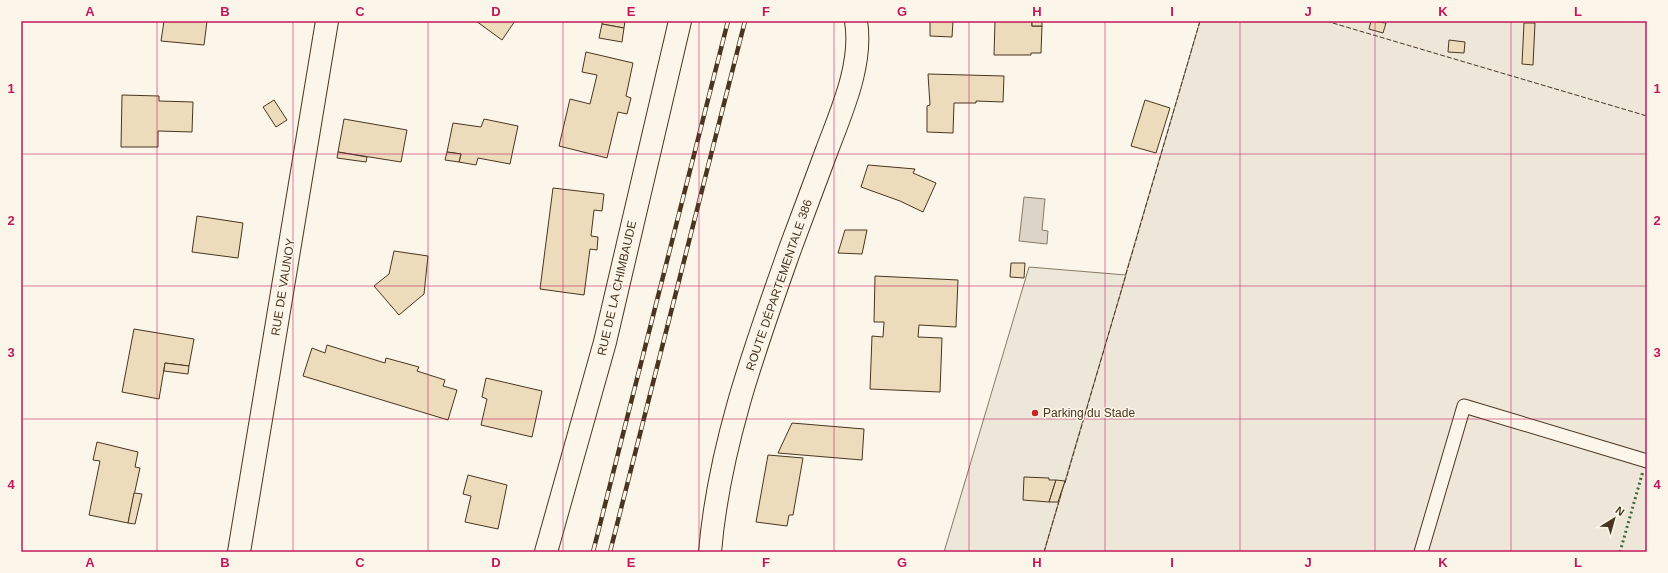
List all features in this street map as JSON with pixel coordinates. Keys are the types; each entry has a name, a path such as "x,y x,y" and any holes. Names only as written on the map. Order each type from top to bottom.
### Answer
{"street":[{"name":"RUE DE VAUNOY","path":"239,552 327,21"},
{"name":"RUE DE LA CHIMBAUDE","path":"546,552 605,342 680,21"},
{"name":"ROUTE DÉPARTEMENTALE 386","path":"710,552 721,472 739,398 790,248 843,106 851,80 856,52 856,21"}],"lane":[{"path":"1421,552 1464,406 1647,461"}],"shaded area":[{"path":"1200,21 1647,21 1647,552 1044,552"},
{"path":"1024,197 1045,199 1042,230 1048,231 1047,244 1019,241"},
{"name":"Parking du Stade","path":"1029,267 1126,275 1044,552 944,552"}],"building":[{"path":"164,21 207,21 204,45 161,41"},
{"path":"476,21 515,21 502,40"},
{"path":"602,21 625,21 624,28 602,24"},
{"path":"930,21 953,21 952,37 930,36"},
{"path":"995,21 1032,21 1032,26 1042,26 1041,53 1031,53 1031,55 994,55"},
{"path":"1032,21 1042,21 1042,26 1032,26"},
{"path":"1371,21 1386,23 1383,33 1369,29"},
{"path":"1524,23 1535,23 1533,65 1522,64"},
{"path":"602,24 624,28 622,42 599,38"},
{"path":"1449,40 1465,42 1464,53 1448,52"},
{"path":"586,52 633,63 626,96 631,98 627,114 618,112 607,158 559,146 570,99 590,104 597,75 582,72"},
{"path":"928,74 1004,76 1003,102 976,101 976,103 954,103 953,133 927,132 927,106 930,105"},
{"path":"122,95 159,96 159,101 193,102 192,132 158,131 158,147 121,147"},
{"path":"274,100 287,120 276,127 263,107"},
{"path":"1145,100 1170,108 1156,153 1131,146"},
{"path":"344,119 407,130 401,162 338,152"},
{"path":"484,119 518,126 510,164 478,158 476,165 459,162 461,154 447,152 453,123 481,127"},
{"path":"338,152 367,157 366,162 337,158"},
{"path":"447,152 461,154 459,162 445,160"},
{"path":"868,165 915,169 913,173 936,183 923,212 900,201 861,187"},
{"path":"553,188 604,194 602,211 594,210 591,236 598,237 597,250 590,249 584,295 540,289"},
{"path":"197,216 243,223 238,258 192,252"},
{"path":"845,230 867,230 862,254 838,253"},
{"path":"394,251 428,256 424,294 399,315 374,286 389,274"},
{"path":"1011,263 1025,263 1024,278 1010,277"},
{"path":"875,276 958,280 956,327 919,325 918,337 942,338 940,392 870,389 872,336 883,337 884,322 874,322"},
{"path":"134,329 194,339 189,366 165,363 159,399 122,392"},
{"path":"327,345 385,363 386,358 419,367 417,371 445,380 443,386 457,390 448,420 303,376 312,348 325,353"},
{"path":"165,363 189,366 188,374 164,371"},
{"path":"486,378 542,391 532,437 481,425 487,399 482,397"},
{"path":"792,423 864,429 862,460 778,453"},
{"path":"97,442 138,452 135,467 140,468 128,523 89,515 100,461 93,460"},
{"path":"768,455 803,458 793,515 789,515 787,526 756,522"},
{"path":"468,475 507,485 498,529 465,522 471,496 463,494"},
{"path":"1024,477 1049,478 1049,480 1056,480 1049,502 1023,500"},
{"path":"1056,480 1065,481 1058,502 1049,502"},
{"path":"134,493 142,494 135,524 128,523"}],"railway":[{"path":"593,552 728,21"},
{"path":"610,552 745,21"}],"hedge":[{"path":"1620,552 1643,471"}],"fence":[{"path":"1065,483 1200,21"},
{"path":"1326,21 1647,116"},
{"path":"1044,552 1061,494"}],"place":[{"name":"Parking du Stade","path":"1035,413"}]}
